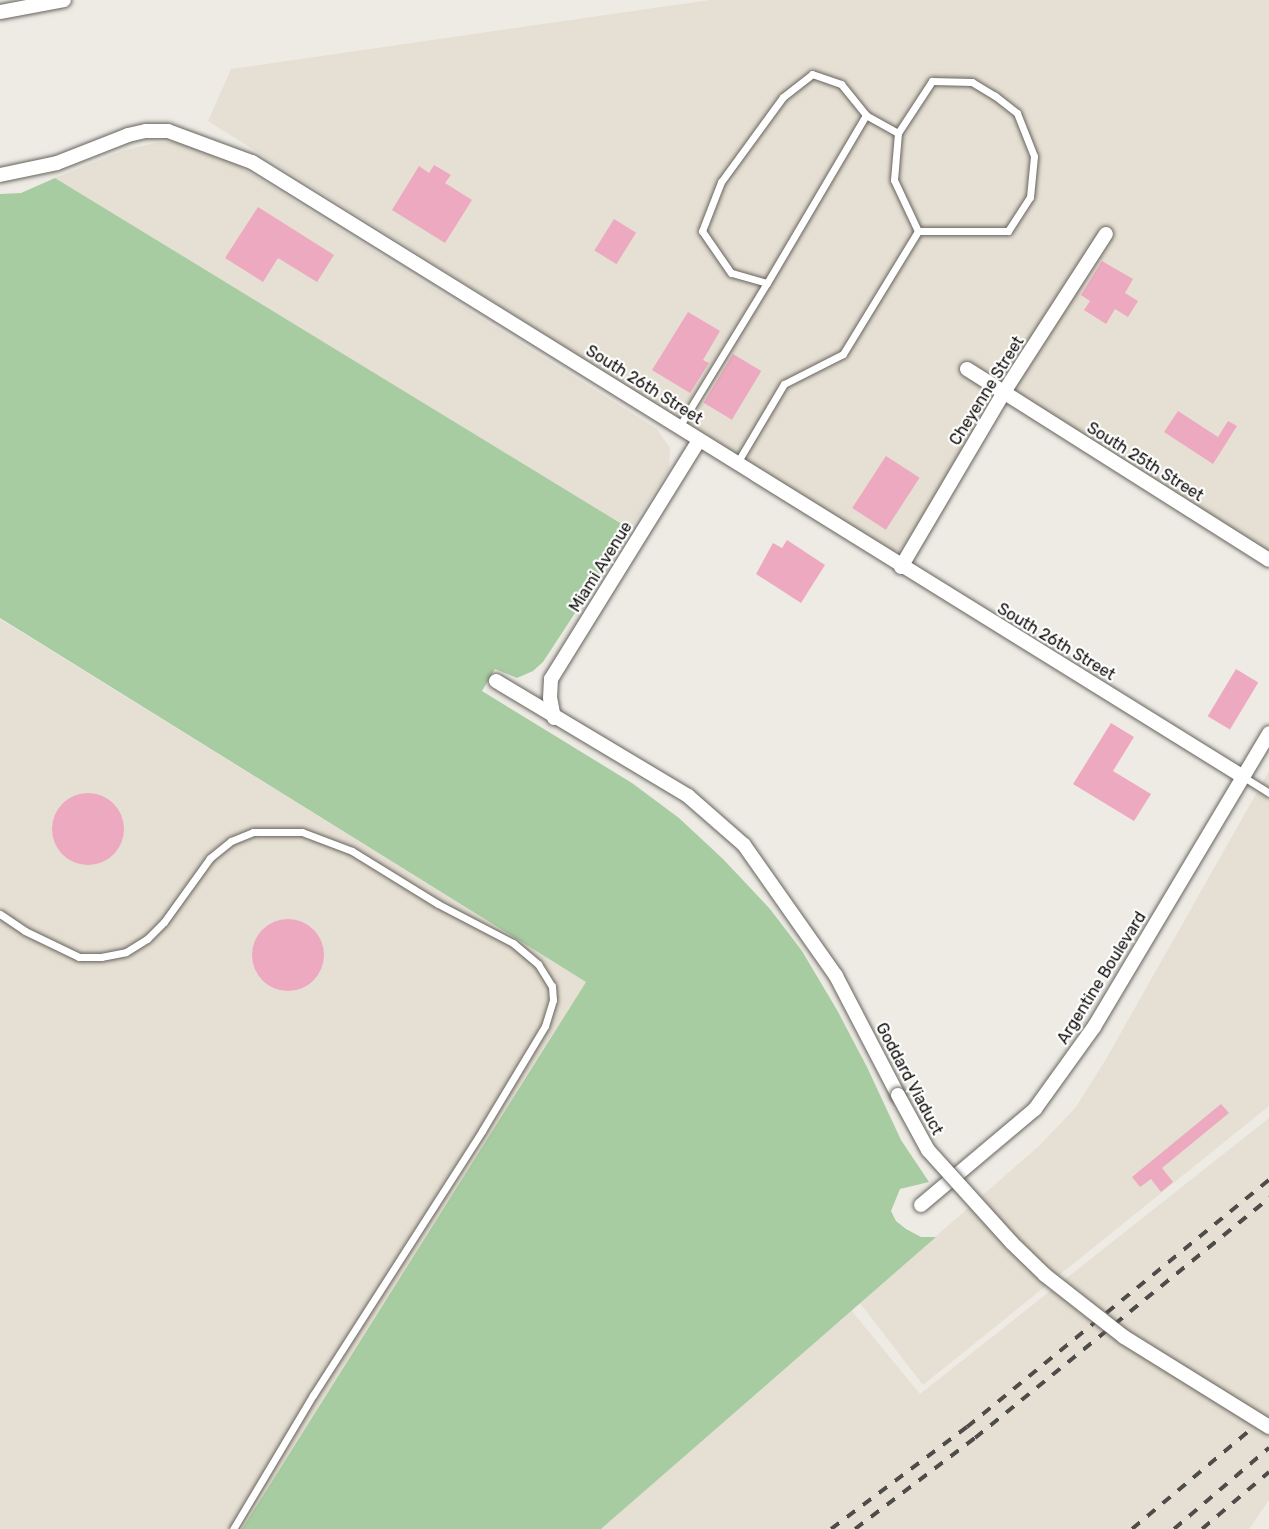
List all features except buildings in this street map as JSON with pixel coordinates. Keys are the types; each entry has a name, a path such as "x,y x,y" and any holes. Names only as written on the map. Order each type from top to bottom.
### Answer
{"street":[{"path":"0,12 64,0"},
{"name":"South 26th Street","path":"0,175 57,163 128,135 146,131 168,131 252,162 901,567 1242,776"},
{"name":"Cheyenne Street","path":"901,567 1004,392 1106,234"},
{"name":"South 25th Street","path":"967,369 1269,560"},
{"name":"Miami Avenue","path":"554,718 550,698 551,679 699,440"},
{"name":"Goddard Viaduct","path":"495,681 688,796 744,845 836,976 928,1150 1012,1244 1045,1275 1124,1337 1269,1427"},
{"name":"Argentine Boulevard","path":"921,1205 1035,1109 1094,1027 1269,733"}],"lane":[{"path":"768,283 731,273 702,231 721,182 783,97 812,74 842,84 866,115 898,133"},
{"path":"932,81 972,82 1017,113 1034,156 1030,196 1008,231 918,231 894,180 898,133 932,81"},
{"path":"679,427 768,283 866,115"},
{"path":"736,463 784,384 843,354 918,231"},
{"path":"1242,776 1269,793"},
{"path":"0,914 25,932 79,957 100,957 126,952 147,939 164,922 210,858 231,841 253,832 302,832 352,851 438,904 513,944 538,964 552,986 553,1000 545,1026 482,1131 313,1395 233,1529"}],"shaded area":[{"path":"710,0 1269,0 1269,554 1003,384 904,546 899,551 888,551 208,121 231,69"},
{"path":"155,143 192,144 223,156 657,429 670,448 669,469 630,529 55,178 122,151"},
{"path":"0,619 586,982 242,1529 0,1529"},
{"path":"1269,771 1269,1106 923,1385 860,1303 1040,1145 1076,1107 1106,1059"},
{"path":"1269,1118 1269,1500 1249,1529 601,1529 851,1310 920,1394"}],"green space":[{"path":"55,178 630,529 543,662 533,671 517,678 495,669 482,691 632,783 679,818 723,859 770,909 802,951 837,1010 901,1140 929,1182 900,1189 891,1211 896,1221 906,1229 921,1237 936,1237 601,1529 242,1529 586,982 0,618 0,194 21,193"}],"railway":[{"path":"831,1529 967,1427 1269,1180"},
{"path":"855,1529 975,1438 1269,1198"},
{"path":"1132,1529 1269,1414"},
{"path":"1174,1529 1269,1448"},
{"path":"1202,1529 1269,1472"}]}
